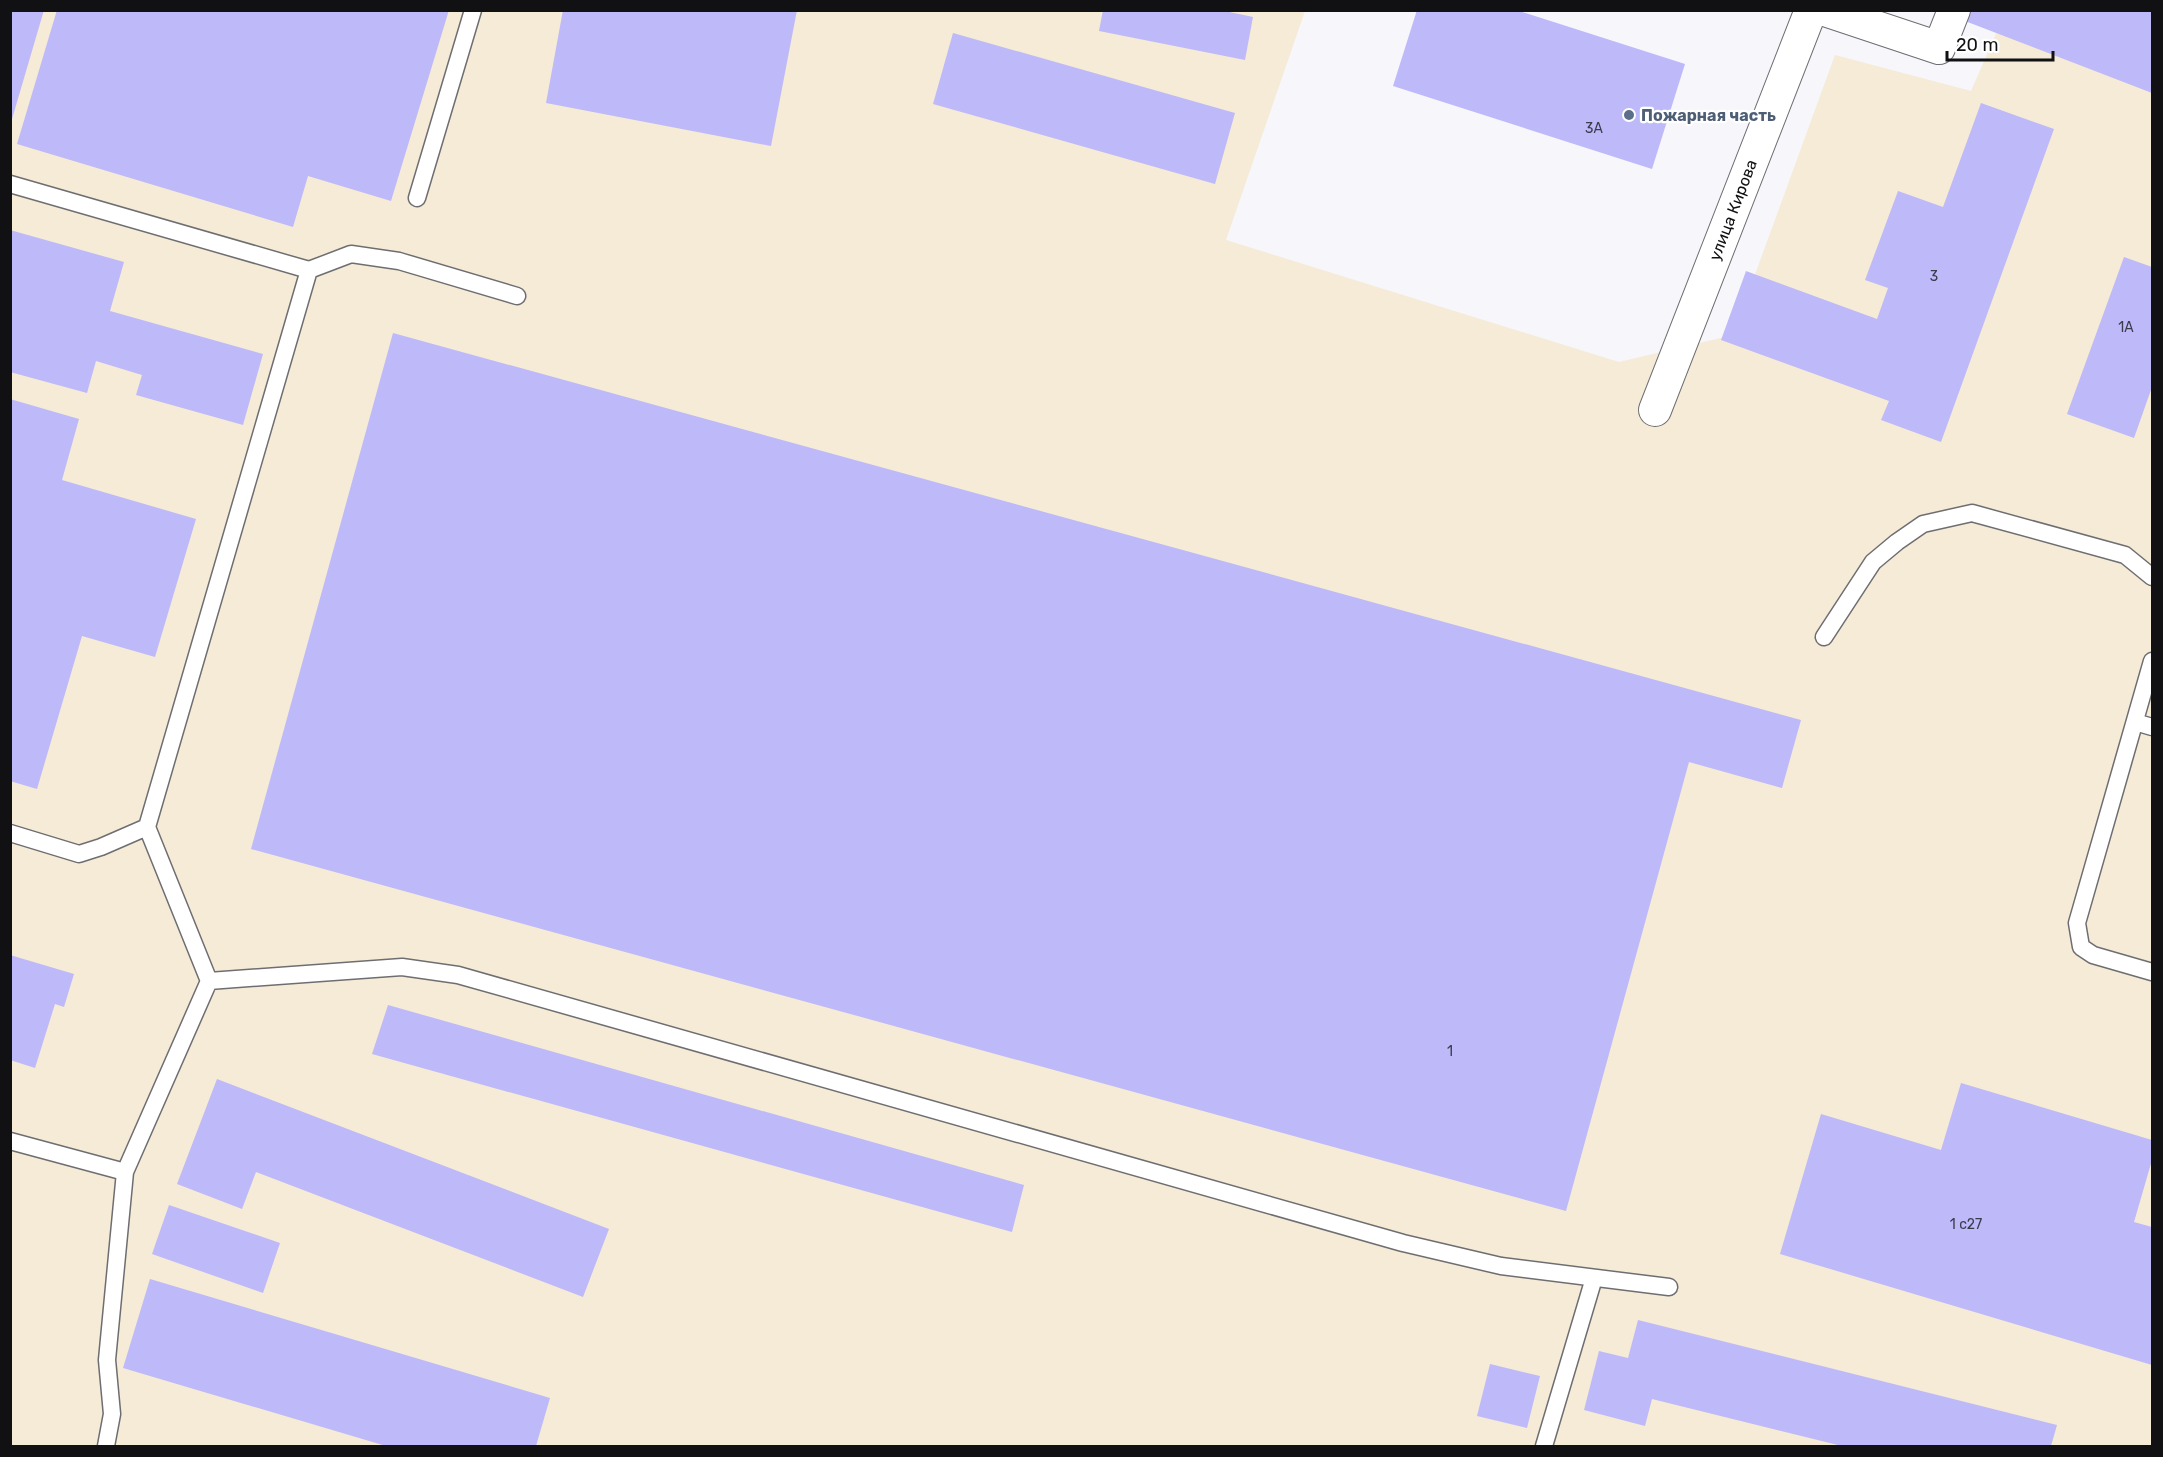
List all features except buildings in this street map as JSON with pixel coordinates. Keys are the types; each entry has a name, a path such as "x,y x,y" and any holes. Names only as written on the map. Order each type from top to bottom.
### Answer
{"street":[{"name":"улица Кирова","path":"1655,410 1811,10"},
{"path":"1825,10 1939,48 1954,10"}],"lane":[{"path":"417,198 473,10"},
{"path":"10,184 309,270 351,254 399,261 517,296"},
{"path":"106,1446 112,1414 107,1360 125,1172 209,981 147,827 309,270"},
{"path":"1824,637 1873,562 1923,524 1972,513 2125,555 2152,577"},
{"path":"2152,662 2078,923 2081,947 2093,955 2152,972"},
{"path":"2135,722 2152,727"},
{"path":"10,833 79,854 147,827"},
{"path":"209,981 402,968 458,975 1403,1243 1501,1266 1669,1287"},
{"path":"10,1140 125,1172"},
{"path":"1544,1446 1594,1278"}],"shaded area":[{"path":"10,11 1305,11 1226,240 1619,362 1733,335 1835,55 1971,91 2006,11 2152,11 2152,1446 11,1446"}],"place":[{"name":"Пожарная часть","path":"1629,115"}]}
